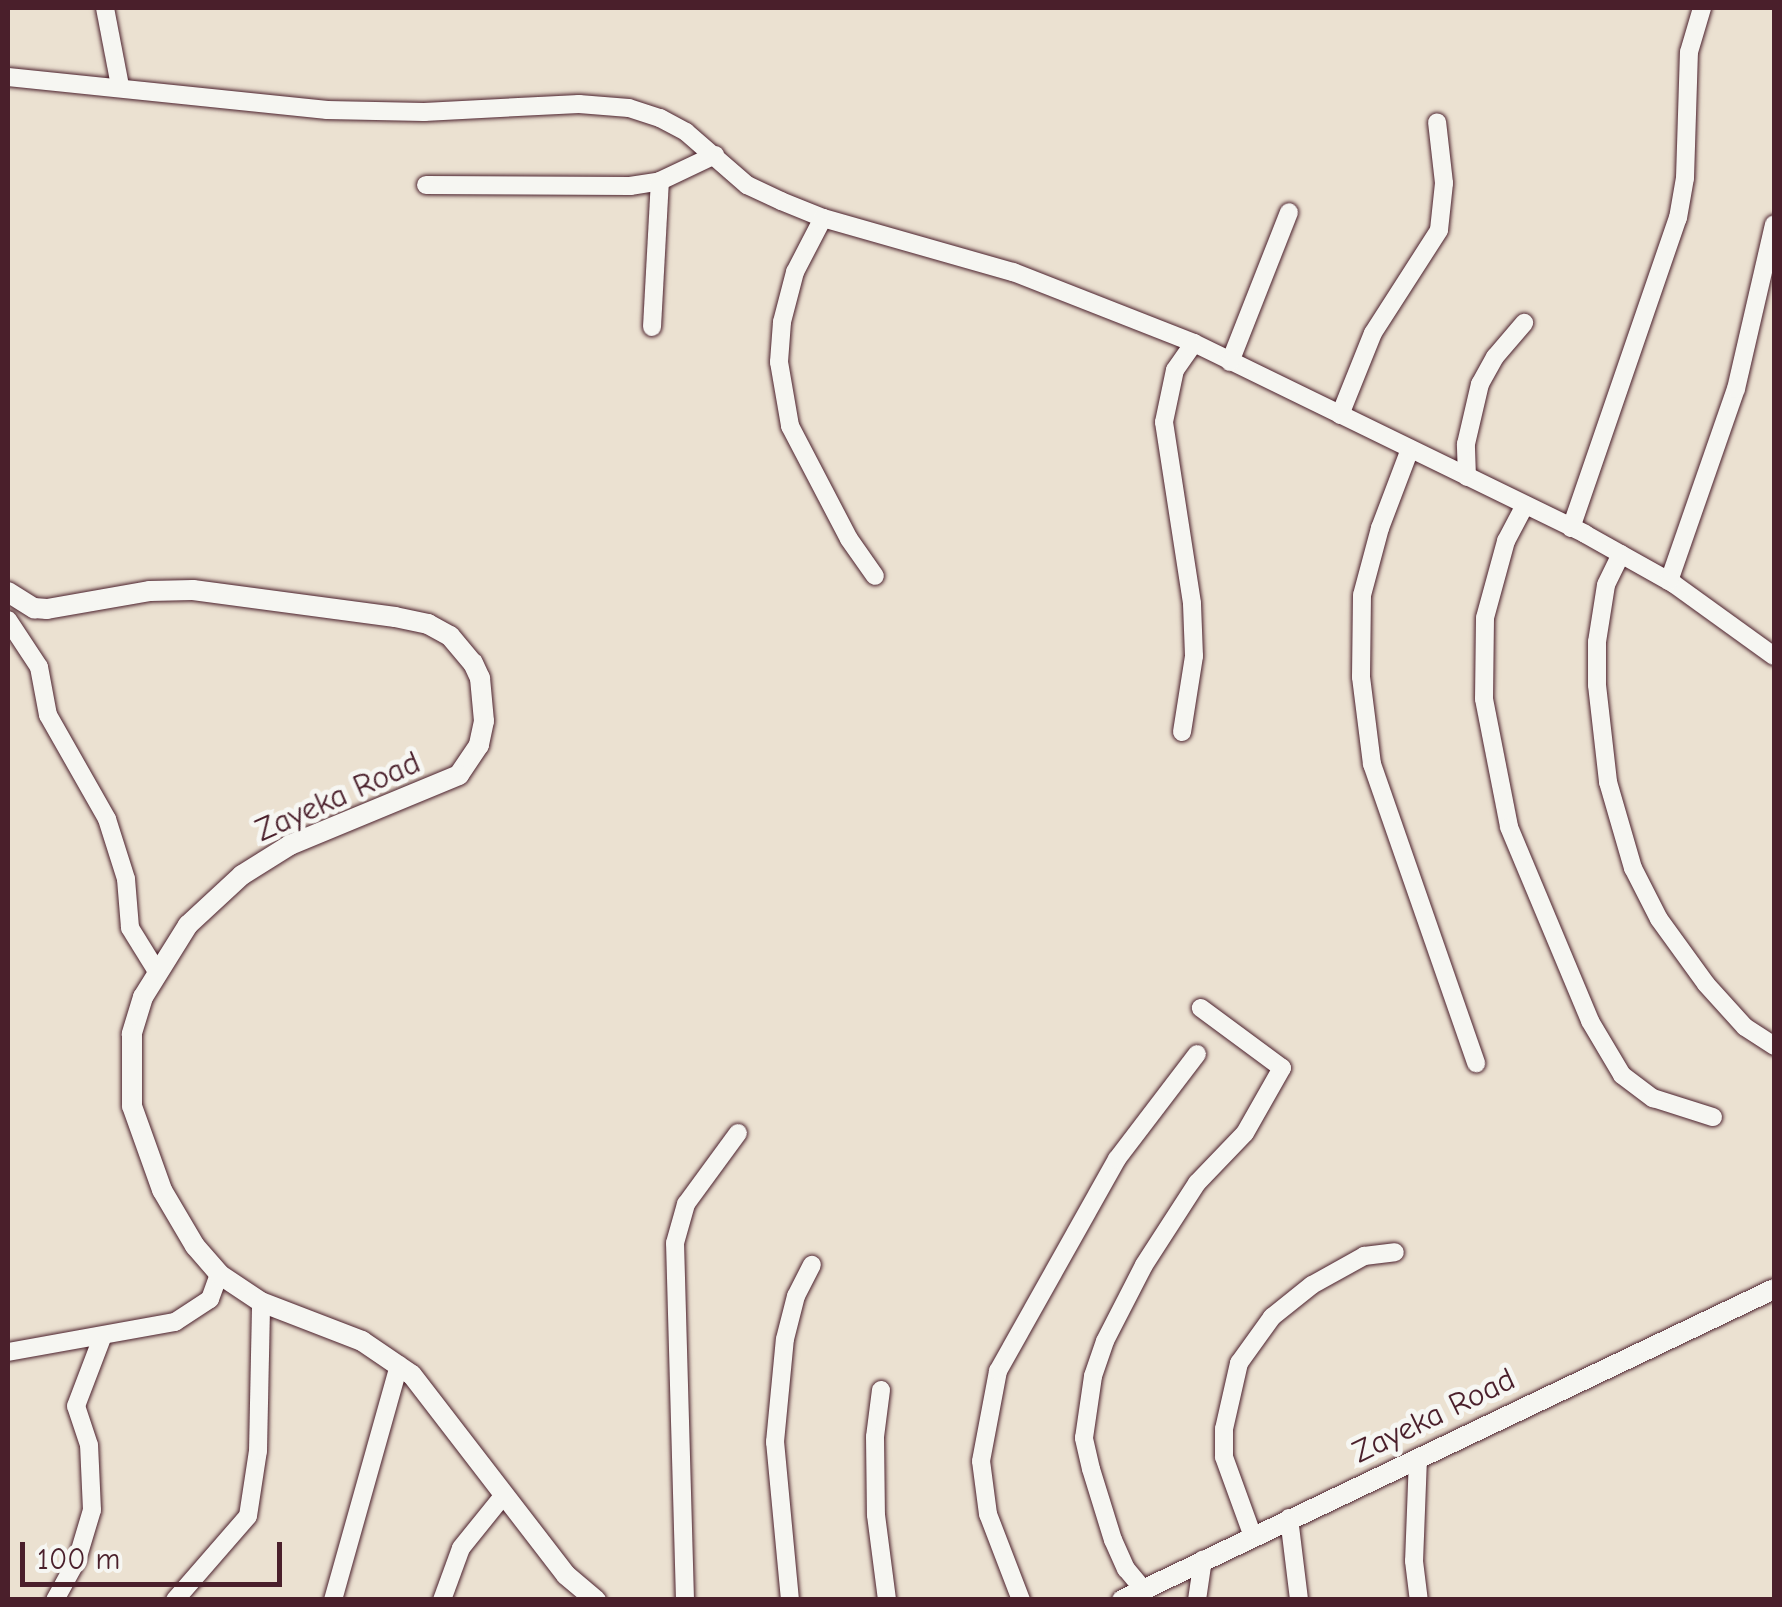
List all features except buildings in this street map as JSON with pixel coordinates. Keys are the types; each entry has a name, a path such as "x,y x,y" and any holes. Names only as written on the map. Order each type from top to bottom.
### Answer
{"street":[{"path":"106,8 120,86"},
{"path":"1572,528 1678,218 1685,178 1689,52 1702,8"},
{"path":"8,76 327,110 424,112 579,104 629,108 686,132 747,185 823,218 1014,272 1194,344 1572,528 1669,581 1773,649"},
{"path":"1340,415 1373,332 1439,230 1444,183 1437,122"},
{"path":"426,185 630,186 660,181 715,155"},
{"path":"652,327 660,181"},
{"path":"1230,362 1289,212"},
{"path":"823,218 795,272 782,322 779,362 790,426 849,540 874,576"},
{"path":"1669,581 1736,388 1774,224"},
{"path":"1467,477 1466,444 1480,384 1494,357 1524,323"},
{"path":"1182,732 1194,656 1192,603 1164,422 1175,370 1194,344"},
{"path":"1410,450 1380,528 1362,595 1361,677 1372,764 1476,1063"},
{"path":"1525,505 1506,541 1485,618 1484,698 1509,827 1590,1021 1622,1076 1653,1098 1713,1116"},
{"path":"1620,554 1606,586 1598,630 1598,714 1608,782 1633,868 1659,919 1706,984 1745,1027 1774,1046"},
{"name":"Zayeka Road","path":"8,592 34,608 69,607 150,590 193,590 428,624 450,636 480,678 482,733 459,776 308,836 270,856 204,907 156,970 143,997 132,1034 132,1106 162,1190 195,1246 220,1274 261,1302 362,1341 412,1375 566,1575 596,1600"},
{"path":"8,620 39,667 48,715 107,819 126,879 130,928 156,970"},
{"path":"1144,1589 1126,1568 1101,1505 1084,1438 1086,1402 1105,1341 1144,1265 1198,1182 1246,1133 1282,1068 1201,1008"},
{"path":"1021,1600 988,1514 981,1460 984,1425 998,1371 1117,1159 1198,1054"},
{"path":"684,1600 676,1243 686,1204 738,1132"},
{"path":"1252,1534 1224,1457 1224,1429 1238,1363 1272,1317 1312,1285 1364,1256 1395,1252"},
{"path":"790,1600 775,1442 785,1339 796,1296 812,1265"},
{"path":"8,1352 175,1322 196,1312 210,1298 220,1274"},
{"name":"Zayeka Road","path":"1122,1600 1252,1534 1774,1289"},
{"path":"175,1600 248,1516 258,1451 261,1302"},
{"path":"55,1600 77,1560 92,1510 89,1445 76,1406 102,1338"},
{"path":"333,1600 398,1366"},
{"path":"880,1390 875,1437 876,1515 886,1600"},
{"path":"1418,1458 1414,1561 1420,1600"},
{"path":"442,1600 461,1548 503,1496"},
{"path":"1288,1518 1299,1600"},
{"path":"1196,1600 1204,1558"}]}
